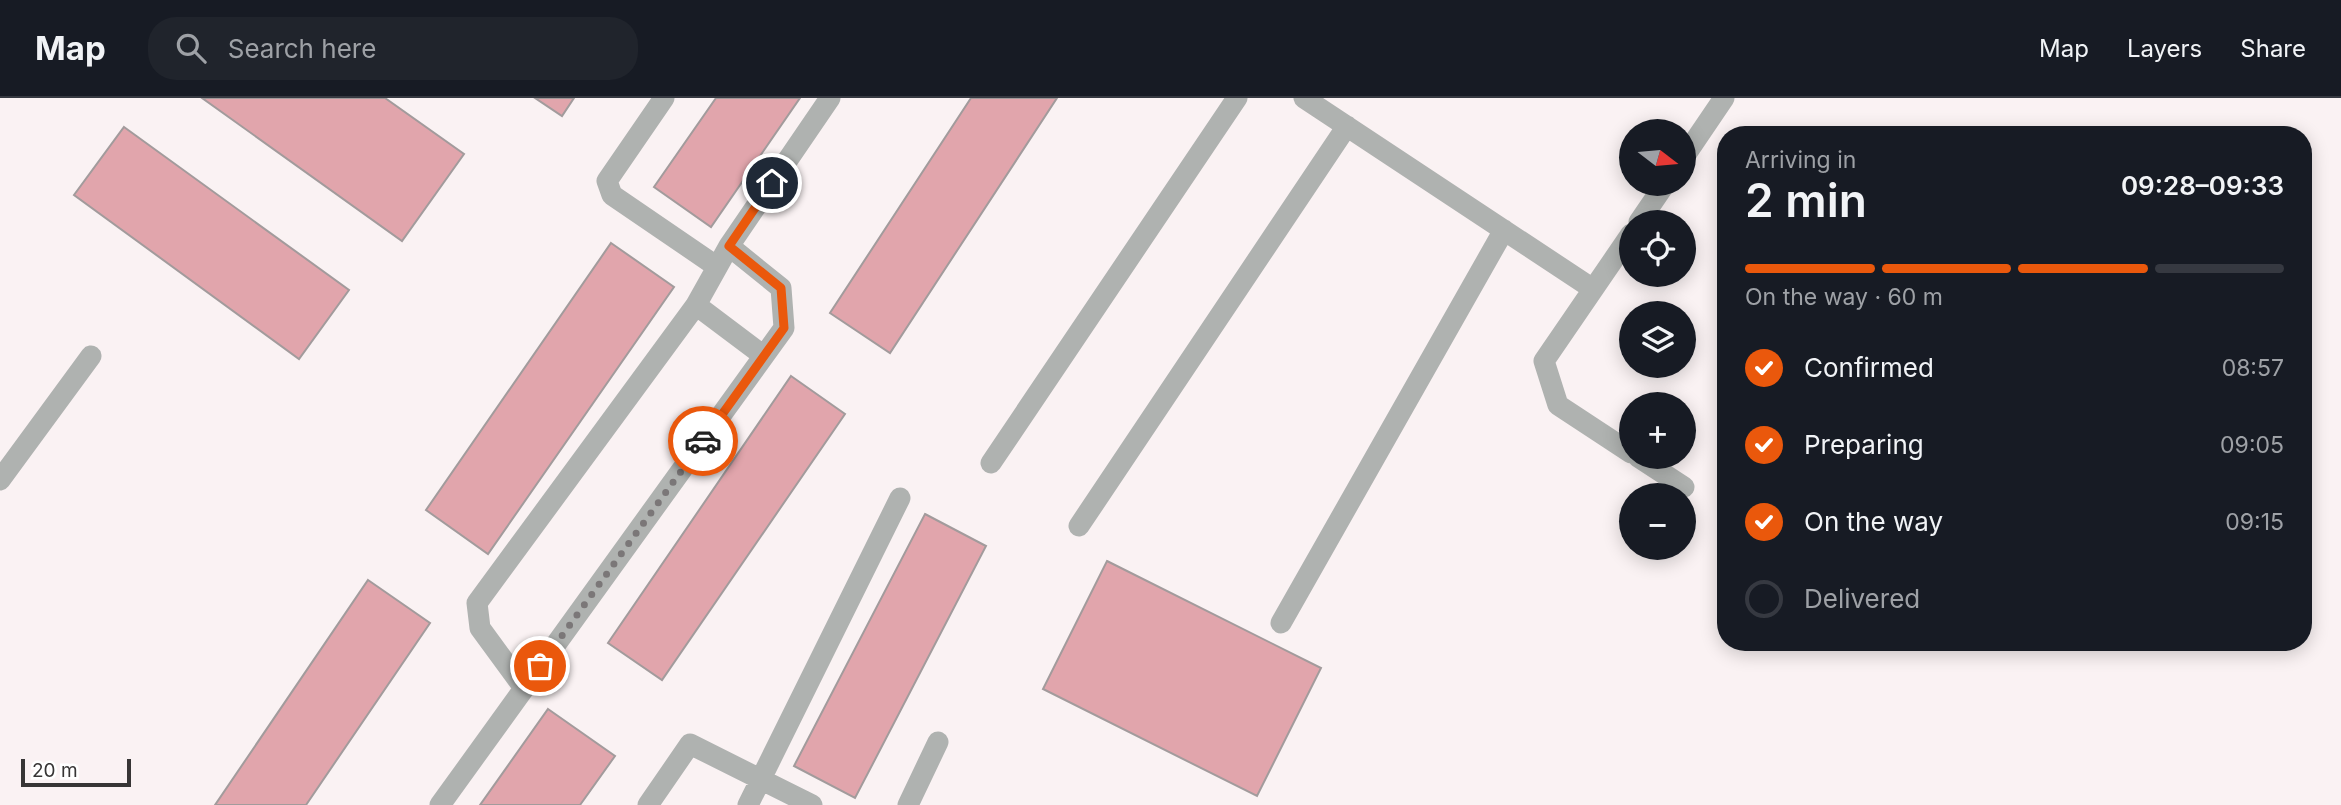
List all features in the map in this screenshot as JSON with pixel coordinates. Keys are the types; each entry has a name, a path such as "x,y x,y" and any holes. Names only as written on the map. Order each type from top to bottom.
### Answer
{"street":[{"path":"664,98 607,181 612,195 716,266"},
{"path":"524,688 480,628 477,603 696,306 716,266 830,98"},
{"path":"991,463 1237,98"},
{"path":"1304,98 1593,289"},
{"path":"1696,139 1724,98"},
{"path":"1079,526 1347,126"},
{"path":"1281,623 1504,230"},
{"path":"440,805 784,328 781,288 729,246"},
{"path":"1619,251 1544,361 1558,405 1619,445"},
{"path":"696,306 764,356"},
{"path":"0,480 91,356"},
{"path":"1656,469 1679,483"},
{"path":"748,805 900,498"},
{"path":"908,805 938,742"},
{"path":"648,805 690,744 812,805"}],"building":[{"path":"202,98 385,98 464,154 402,241"},
{"path":"535,98 574,98 562,116"},
{"path":"716,98 800,98 711,227 654,187"},
{"path":"971,98 1057,98 890,353 830,313"},
{"path":"124,127 349,290 299,359 74,195"},
{"path":"611,243 674,287 488,554 426,510"},
{"path":"791,376 845,414 662,680 608,643"},
{"path":"925,514 986,546 855,798 794,766"},
{"path":"1107,561 1321,668 1257,796 1043,689"},
{"path":"368,580 430,623 306,805 215,805"},
{"path":"548,709 615,756 580,805 480,805"}],"way so far":[{"path":"540,666 703,441"}],"route":[{"path":"703,441 784,328 781,288 729,246 772,183"}]}
